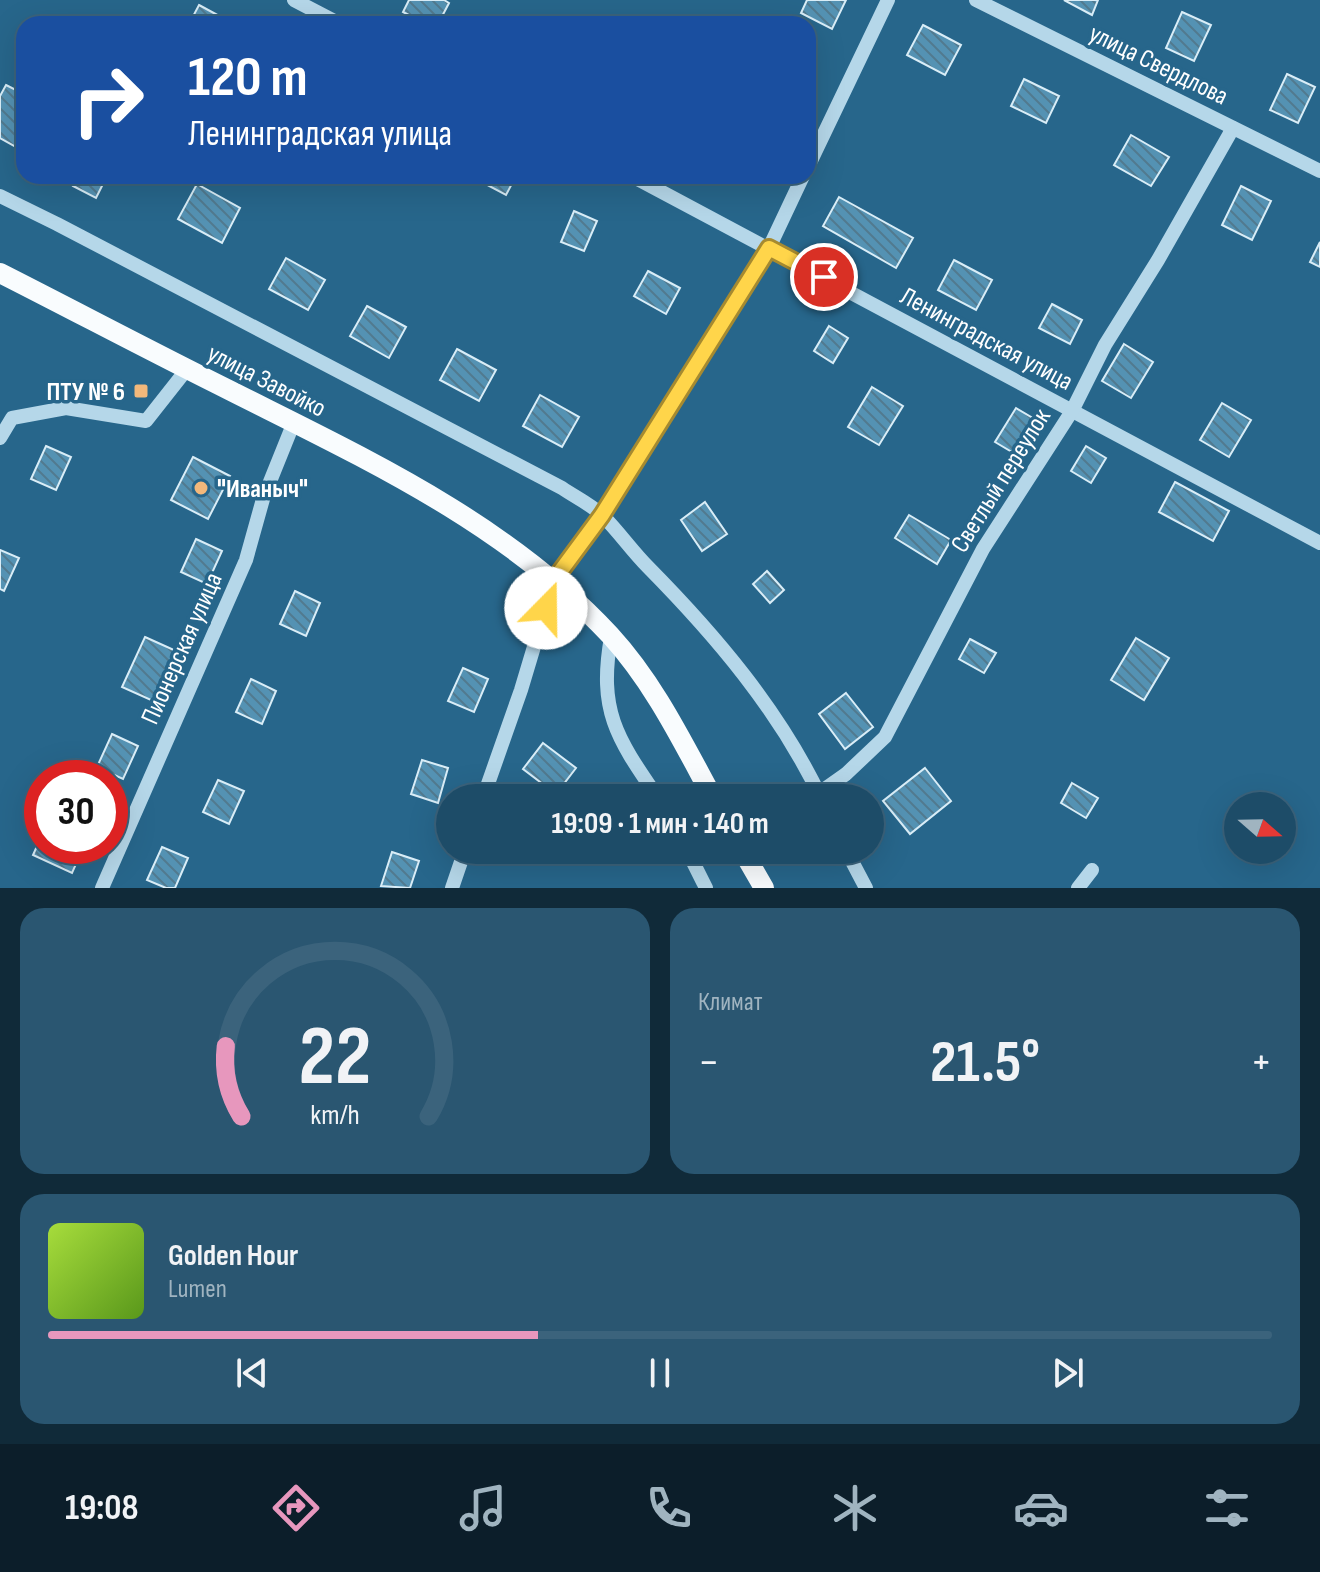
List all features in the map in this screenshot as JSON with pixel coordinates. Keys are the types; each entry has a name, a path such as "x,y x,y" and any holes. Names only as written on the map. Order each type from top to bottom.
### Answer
{"main road":[{"name":"улица Завойко","path":"0,273 427,492 505,543 554,580 611,637"},
{"path":"611,637 660,700 705,784"},
{"path":"750,864 764,888"}],"street":[{"path":"294,0 325,16"},
{"path":"816,150 888,0"},
{"name":"улица Свердлова","path":"976,0 1320,171"},
{"name":"Светлый переулок","path":"833,784 885,737 983,549 1072,411 1105,345 1158,260 1233,128"},
{"name":"Ленинградская улица","path":"647,184 1320,543"},
{"path":"488,784 521,690 554,580 602,515 769,248 799,184"},
{"path":"0,196 562,488 602,515 736,662 806,766 812,784"},
{"path":"0,438 12,418 66,408 146,421 187,369"},
{"name":"Пионерская улица","path":"102,888 246,560 263,499 294,422"},
{"path":"611,637 606,667 607,701 620,736 649,784"},
{"path":"452,888 460,864"},
{"path":"694,864 706,888"},
{"path":"853,864 866,888"},
{"path":"1078,888 1092,870"}],"building":[{"path":"409,0 444,0 449,3 442,16 411,16 403,12"},
{"path":"807,0 846,0 832,29 816,21 816,16 801,13"},
{"path":"1064,0 1098,0 1092,15"},
{"path":"199,5 219,16 193,16"},
{"path":"1182,12 1211,25 1194,61 1166,48"},
{"path":"923,25 961,45 945,75 907,55"},
{"path":"1287,74 1315,87 1298,123 1270,110"},
{"path":"1024,79 1059,96 1046,123 1011,106"},
{"path":"6,85 16,90 16,147 0,138 0,96"},
{"path":"1131,135 1169,157 1151,186 1114,165"},
{"path":"74,184 103,184 96,198"},
{"path":"197,184 240,208 222,243 178,219"},
{"path":"485,184 512,184 506,195"},
{"path":"1241,186 1271,201 1252,240 1222,225"},
{"path":"839,197 913,238 896,268 823,226"},
{"path":"574,211 597,221 584,251 561,242"},
{"path":"1320,242 1320,267 1310,262"},
{"path":"286,258 325,280 308,310 269,289"},
{"path":"954,260 992,280 976,310 938,290"},
{"path":"648,271 680,288 666,314 634,296"},
{"path":"1052,304 1082,320 1070,344 1039,328"},
{"path":"367,306 406,327 389,358 350,336"},
{"path":"829,326 848,338 833,363 814,351"},
{"path":"1124,344 1153,362 1131,398 1102,381"},
{"path":"457,349 496,370 479,401 440,380"},
{"path":"872,387 903,406 879,445 848,427"},
{"path":"540,395 579,417 562,447 523,426"},
{"path":"1222,403 1251,420 1229,457 1200,440"},
{"path":"1016,408 1043,424 1022,458 995,442"},
{"path":"46,446 71,457 56,490 31,479"},
{"path":"1086,446 1106,458 1091,483 1071,471"},
{"name":"\"Иваныч\"","path":"193,457 230,476 208,519 171,500"},
{"path":"1175,482 1229,511 1213,541 1159,512"},
{"path":"705,502 727,534 702,551 681,520"},
{"path":"909,515 951,540 937,564 895,538"},
{"path":"196,539 222,551 207,584 181,572"},
{"path":"0,550 19,558 4,591 0,589"},
{"path":"767,571 784,590 770,603 753,584"},
{"path":"295,591 320,603 306,636 280,624"},
{"path":"145,637 185,655 162,705 122,687"},
{"path":"1136,638 1169,658 1144,700 1111,680"},
{"path":"970,639 996,653 984,673 959,659"},
{"path":"463,668 488,679 474,712 448,701"},
{"path":"251,679 276,691 262,724 236,712"},
{"path":"846,693 873,727 845,749 819,714"},
{"path":"112,734 138,746 128,768 128,760 100,760"},
{"path":"543,743 576,768 564,784 543,784 523,769"},
{"path":"422,760 448,768 443,784 436,784 436,802 411,794"},
{"path":"925,768 951,801 910,834 884,800"},
{"path":"218,780 244,791 229,824 203,812"},
{"path":"1072,783 1098,798 1086,818 1061,803"},
{"path":"162,847 188,858 175,888 166,888 147,880"},
{"path":"392,852 419,861 410,888 381,886"},
{"path":"52,864 76,864 72,873"}],"place":[{"name":"ПТУ № 6","path":"141,391"},
{"name":"\"Иваныч\"","path":"201,488"}],"route":[{"path":"546,608 554,580 602,515 769,248 824,277"}]}
